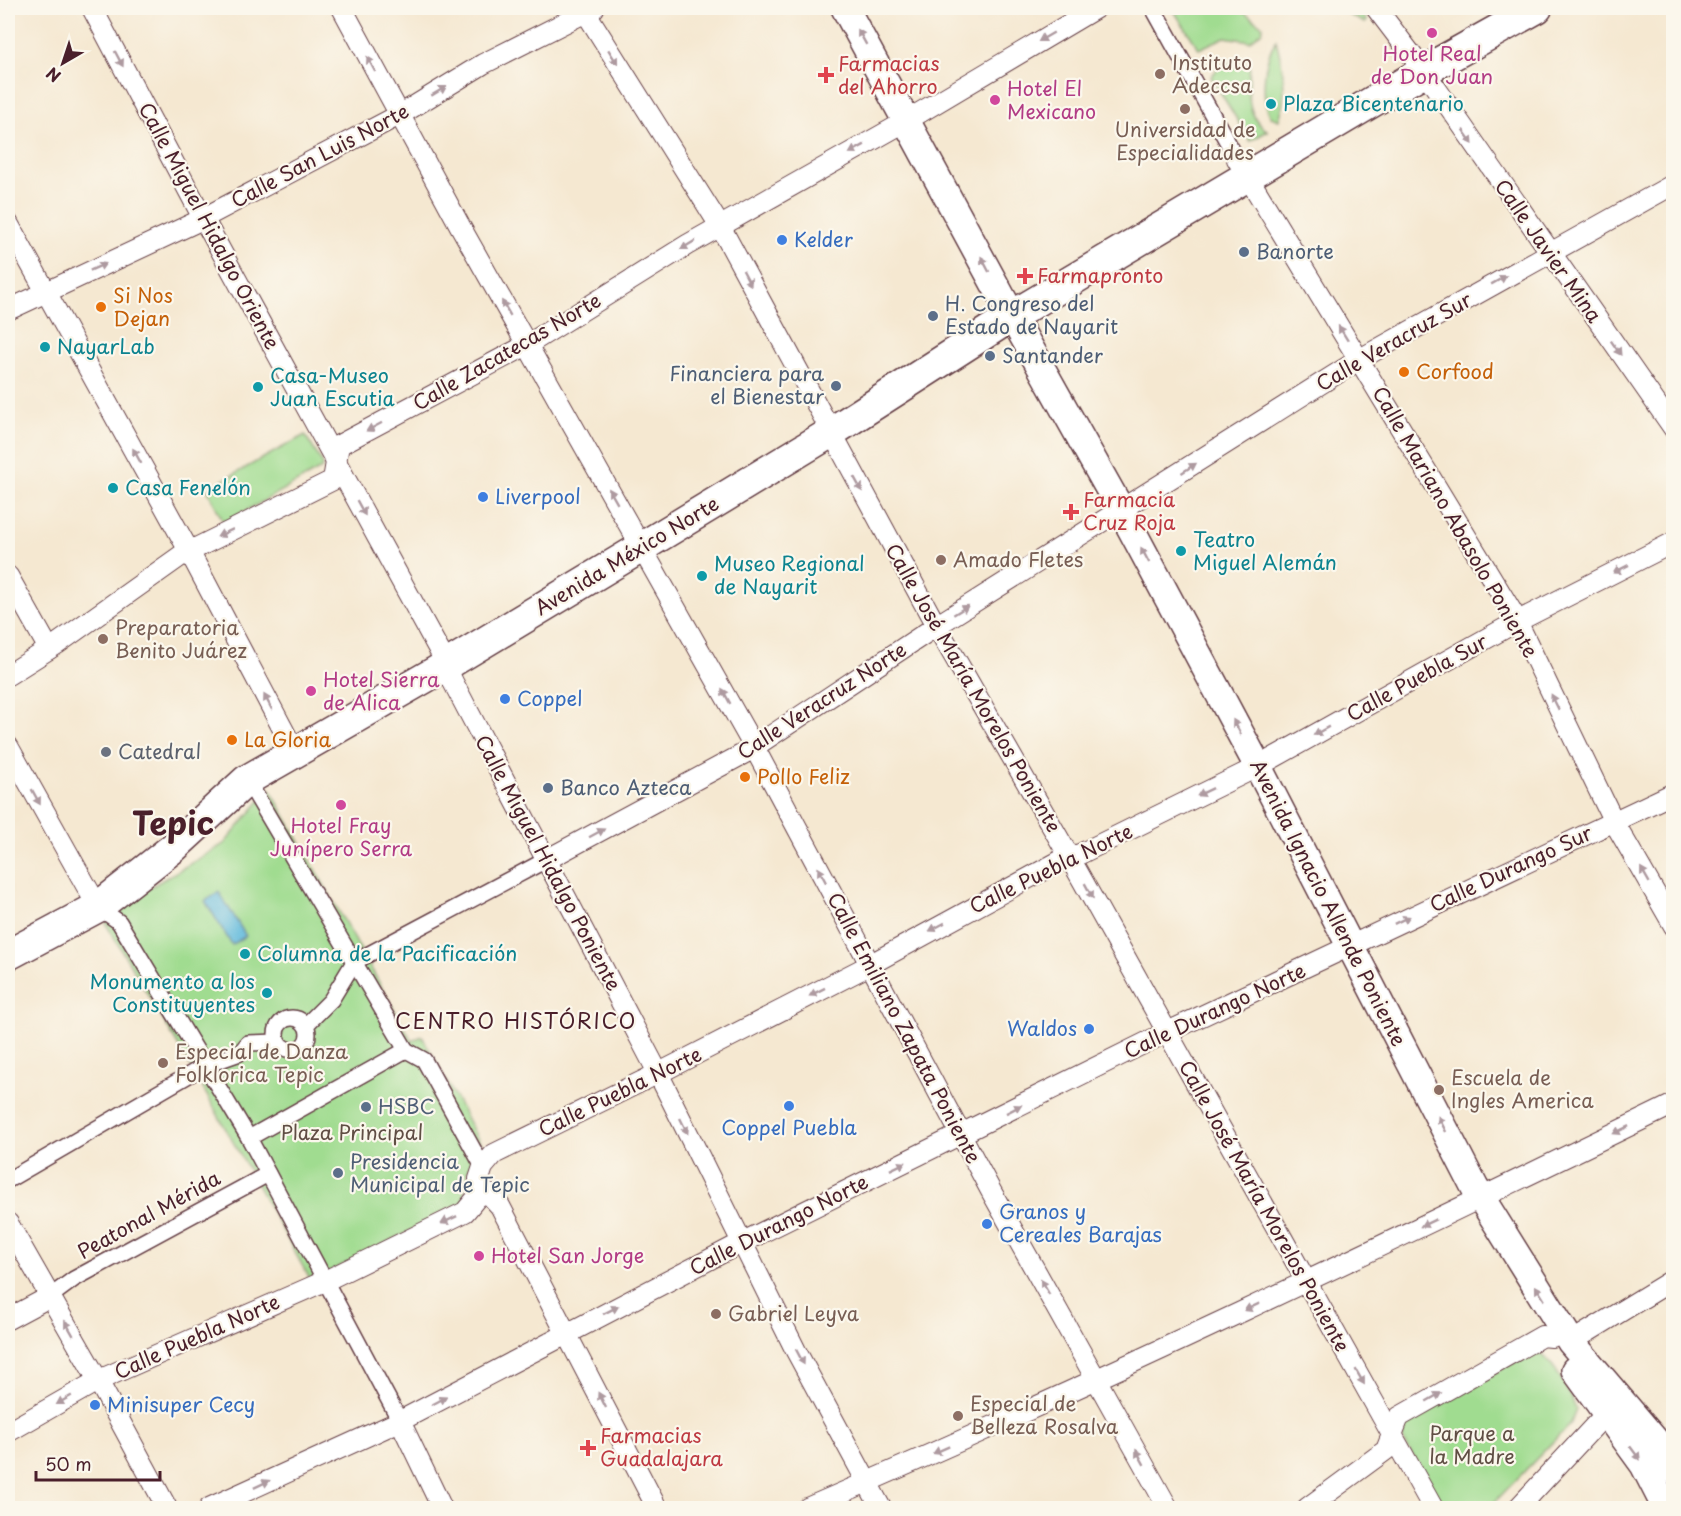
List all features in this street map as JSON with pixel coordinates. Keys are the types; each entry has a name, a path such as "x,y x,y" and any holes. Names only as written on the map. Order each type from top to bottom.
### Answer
{"main road":[{"name":"Avenida Ignacio Allende Poniente","path":"845,8 908,119 1012,316 1121,510 1257,766 1480,1197 1561,1340 1613,1406 1664,1451 1674,1470"},
{"name":"Avenida México Norte","path":"8,955 98,907 173,848 247,780 296,754 446,665 830,433 1247,168 1537,8"},
{"name":"Avenida Ignacio Allende Poniente","path":"1613,1406 1666,1509"}],"street":[{"name":"Calle Miguel Hidalgo Oriente","path":"92,8 203,218 446,665"},
{"name":"Calle Emiliano Zapata Poniente","path":"342,8 398,115 754,747 961,1135 1168,1509"},
{"name":"Calle Zacatecas Norte","path":"8,675 189,551 333,480 339,445 527,345 720,226 1096,8"},
{"path":"1153,8 1247,168"},
{"name":"Calle Javier Mina","path":"1376,8 1424,71 1674,429"},
{"name":"Calle San Luis Norte","path":"8,310 203,218 398,115 483,64 587,9"},
{"name":"Calle José María Morelos Poniente","path":"587,9 720,226 830,433 937,626 1069,856 1433,1509"},
{"name":"Calle Mariano Abasolo Poniente","path":"1247,168 1516,622 1613,820 1674,926"},
{"name":"Calle Veracruz Sur","path":"1121,510 1360,359 1674,184"},
{"path":"8,224 189,551 296,754"},
{"name":"Calle Veracruz Norte","path":"546,861 754,747 937,626 1121,510"},
{"name":"Calle Puebla Sur","path":"1257,766 1516,622 1674,542"},
{"path":"8,576 49,649"},
{"name":"Calle Miguel Hidalgo Poniente","path":"446,665 658,1073 741,1243 881,1509"},
{"path":"8,746 98,907 119,922 249,1138 399,1421 442,1509"},
{"name":"Calle Puebla Norte","path":"483,1167 494,1154 658,1073 869,964 1069,856 1080,854 1257,766"},
{"path":"247,780 406,1050 424,1060 483,1167 479,1179 479,1195 489,1194 495,1198 568,1333 657,1509"},
{"name":"Calle Durango Sur","path":"1350,946 1674,793"},
{"path":"8,1180 206,1065 240,1053 248,1043 278,1042 287,1049 299,1049 307,1040 306,1025 331,1000 354,962 546,861"},
{"name":"Calle Durango Norte","path":"209,1509 399,1421 741,1243 1167,1032 1350,946"},
{"path":"278,1042 276,1030 283,1020 294,1017 306,1025"},
{"path":"249,1138 406,1050"},
{"path":"807,1509 1305,1282 1674,1104"},
{"name":"Peatonal Mérida","path":"51,1296 74,1279 268,1174"},
{"name":"Calle Puebla Norte","path":"8,1432 99,1380 324,1281 465,1212 479,1195"},
{"path":"8,1223 99,1380 167,1509"},
{"path":"1307,1509 1386,1450 1399,1417 1542,1336 1561,1340 1674,1279"},
{"path":"8,1319 51,1296"},
{"path":"1518,1509 1613,1406"}],"green space":[{"path":"1172,8 1238,8 1263,26 1262,31 1250,41 1225,37 1199,49"},
{"path":"1343,8 1357,8 1367,21 1365,23 1349,15"},
{"path":"1276,40 1284,80 1279,120 1271,117 1267,109 1264,89 1268,57"},
{"path":"1232,62 1250,66 1249,93 1252,111 1255,118 1268,131 1250,141 1211,77 1219,67"},
{"path":"305,435 323,464 321,469 224,523 207,489"},
{"name":"Plaza Principal","path":"270,789 412,1041 422,1036 486,1154 472,1165 466,1175 464,1204 311,1281 191,1067 106,924 108,918 147,889 224,844"},
{"name":"Parque a la Madre","path":"1536,1350 1549,1361 1569,1393 1576,1409 1571,1423 1489,1508 1442,1508 1403,1439 1401,1424"}],"water":[{"path":"219,892 246,936 232,945 205,901"}],"place":[{"name":"Hotel Real de Don Juan","path":"1432,33"},
{"name":"Instituto Adeccsa","path":"1160,74"},
{"name":"Farmacias del Ahorro","path":"826,75"},
{"name":"Hotel El Mexicano","path":"995,100"},
{"name":"Plaza Bicentenario","path":"1271,104"},
{"name":"Universidad de Especialidades","path":"1185,109"},
{"name":"Kelder","path":"782,240"},
{"name":"Banorte","path":"1244,252"},
{"name":"Farmapronto","path":"1025,276"},
{"name":"Si Nos Dejan","path":"101,307"},
{"name":"H. Congreso del Estado de Nayarit","path":"933,316"},
{"name":"NayarLab","path":"45,347"},
{"name":"Santander","path":"990,356"},
{"name":"Corfood","path":"1404,372"},
{"name":"Financiera para el Bienestar","path":"836,386"},
{"name":"Casa-Museo Juan Escutia","path":"258,387"},
{"name":"Casa Fenelón","path":"113,488"},
{"name":"Liverpool","path":"483,497"},
{"name":"Farmacia Cruz Roja","path":"1071,512"},
{"name":"Teatro Miguel Alemán","path":"1181,551"},
{"name":"Amado Fletes","path":"941,560"},
{"name":"Museo Regional de Nayarit","path":"702,576"},
{"name":"Preparatoria Benito Juárez","path":"103,639"},
{"name":"Hotel Sierra de Alica","path":"311,691"},
{"name":"Coppel","path":"505,699"},
{"name":"La Gloria","path":"232,740"},
{"name":"Catedral","path":"106,752"},
{"name":"Pollo Feliz","path":"745,777"},
{"name":"Banco Azteca","path":"548,788"},
{"name":"Hotel Fray Junípero Serra","path":"341,805"},
{"name":"Columna de la Pacificación","path":"245,954"},
{"name":"Monumento a los Constituyentes","path":"267,993"},
{"name":"Waldos","path":"1089,1029"},
{"name":"Especial de Danza Folklorica Tepic","path":"163,1063"},
{"name":"Escuela de Ingles America","path":"1439,1090"},
{"name":"Coppel Puebla","path":"789,1106"},
{"name":"HSBC","path":"366,1107"},
{"name":"Presidencia Municipal de Tepic","path":"338,1173"},
{"name":"Granos y Cereales Barajas","path":"987,1224"},
{"name":"Hotel San Jorge","path":"479,1256"},
{"name":"Gabriel Leyva","path":"716,1314"},
{"name":"Minisuper Cecy","path":"95,1405"},
{"name":"Especial de Belleza Rosalva","path":"958,1416"},
{"name":"Farmacias Guadalajara","path":"588,1448"}],"district":[{"name":"Tepic","path":"173,824"},
{"name":"CENTRO HISTÓRICO","path":"516,1022"}]}
